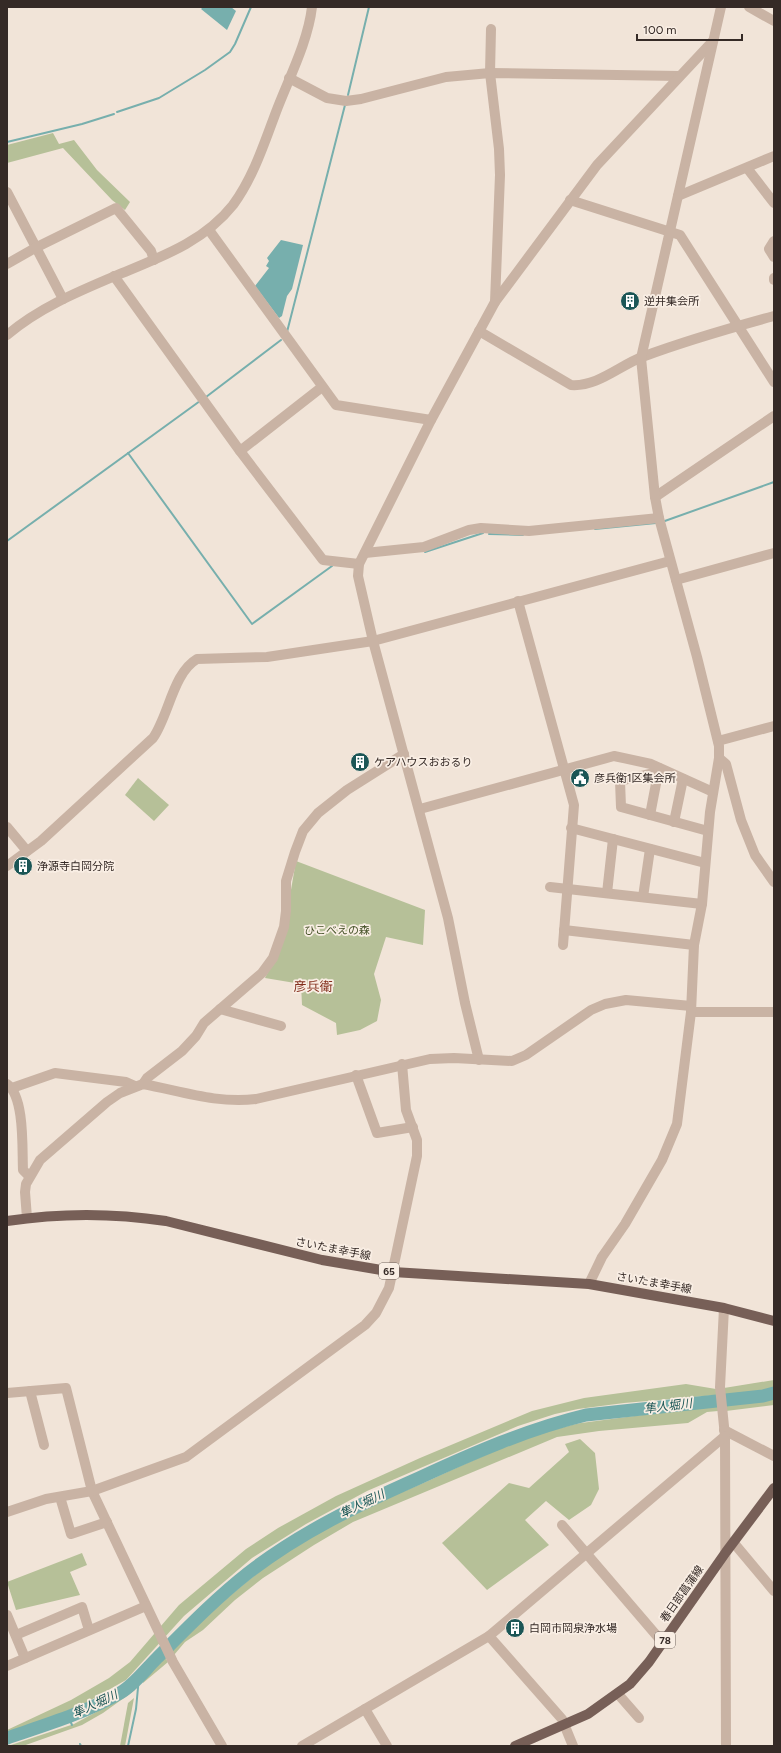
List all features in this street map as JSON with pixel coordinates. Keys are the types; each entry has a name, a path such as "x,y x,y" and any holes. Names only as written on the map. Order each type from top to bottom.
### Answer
{"main road":[{"name":"さいたま幸手線","path":"7,1221 68,1215 146,1218 181,1225 322,1260 393,1272 589,1284 724,1308 774,1321"},
{"name":"春日部菖蒲線","path":"515,1746 588,1714 618,1694 640,1674 733,1542 774,1488"}],"street":[{"path":"7,334 34,314 63,299 154,260 187,244 208,230 233,205 251,175 305,36 312,7"},
{"path":"589,1284 602,1257 625,1224 662,1160 677,1124 691,1009 694,945 702,904 708,831 718,758 718,742 698,657 659,518 655,497 641,358 721,7"},
{"path":"749,7 774,21"},
{"path":"491,29 490,73 499,149 500,175 495,302"},
{"path":"479,1060 465,1003 448,918 420,809 373,641 358,576 359,564 431,420 495,302 597,165 713,41"},
{"path":"289,78 327,98 346,101 361,99 446,77 490,73 679,76"},
{"path":"678,196 774,156"},
{"path":"747,168 774,203"},
{"path":"7,192 63,299"},
{"path":"570,200 670,230 680,235 774,382"},
{"path":"7,264 35,248 116,208 151,251 154,260"},
{"path":"208,230 336,406 431,420"},
{"path":"774,242 769,250 774,258"},
{"path":"114,276 240,451 323,560 359,564"},
{"path":"479,332 571,385 579,386 593,382 641,358 737,326 774,316"},
{"path":"240,451 322,387"},
{"path":"655,497 774,416"},
{"path":"365,553 424,547 469,530 481,528 529,531 659,518"},
{"path":"676,580 774,553"},
{"path":"7,866 27,851 86,800 153,738 161,728 181,675 189,664 197,659 219,657 267,657 373,641 670,561"},
{"path":"518,602 574,805 562,945"},
{"path":"718,742 774,726"},
{"path":"27,1218 25,1192 29,1176 40,1160 107,1102 120,1093 139,1085 182,1051 196,1036 204,1023 262,973 273,958 284,928 286,911 286,881 295,852 304,831 318,813 347,790 404,754"},
{"path":"420,809 614,756 651,764 658,770 713,792"},
{"path":"718,758 726,764 740,820 755,854 774,882"},
{"path":"650,815 658,770"},
{"path":"658,770 620,781 621,807 708,831"},
{"path":"674,822 683,779"},
{"path":"7,827 27,851"},
{"path":"572,828 705,863"},
{"path":"607,893 613,839"},
{"path":"643,897 650,849"},
{"path":"550,886 702,904"},
{"path":"564,930 694,945"},
{"path":"29,1176 23,1170 20,1111 10,1086 55,1074 126,1082 200,1097 238,1101 256,1099 402,1064 446,1058 512,1061 526,1055 591,1010 605,1004 626,1000 691,1009 774,1012"},
{"path":"220,1009 281,1026"},
{"path":"7,1512 46,1499 92,1491 186,1457 365,1325 383,1300 393,1272 417,1156 417,1140 406,1110 402,1064"},
{"path":"356,1075 377,1133 413,1127"},
{"path":"724,1308 720,1387 724,1433 726,1552 726,1746"},
{"path":"7,1393 66,1388 92,1491 156,1629 173,1662 222,1746"},
{"path":"30,1391 44,1445"},
{"path":"724,1433 774,1456"},
{"path":"302,1746 490,1636 588,1553 724,1433"},
{"path":"60,1497 70,1534 106,1522"},
{"path":"562,1525 588,1553 663,1643"},
{"path":"733,1542 774,1591"},
{"path":"7,1666 146,1606"},
{"path":"16,1635 82,1608 89,1630"},
{"path":"7,1615 25,1658"},
{"path":"490,1636 564,1724 573,1746"},
{"path":"618,1694 639,1718"},
{"path":"365,1709 387,1746"}],"green space":[{"path":"53,133 59,144 74,140 97,170 130,202 125,210 112,200 63,148 7,163 7,145"},
{"path":"138,778 169,805 154,821 125,795"},
{"name":"ひこべえの森","path":"296,861 425,910 423,945 386,937 374,974 381,1000 377,1021 360,1030 337,1035 336,1023 302,1005 301,984 265,978 272,965 281,936"},
{"path":"774,1380 774,1390 750,1394 725,1395 724,1388"},
{"path":"686,1384 716,1389 717,1395 624,1403 578,1409 555,1414 518,1426 367,1491 306,1524 252,1558 184,1616 126,1680 82,1705 25,1731 7,1737 7,1730 71,1700 109,1678 130,1662 179,1605 246,1549 278,1528 336,1496 420,1458 532,1411 584,1398"},
{"path":"774,1397 774,1405 726,1411 725,1404"},
{"path":"718,1405 718,1411 707,1412 688,1423 599,1431 557,1437 353,1522 263,1578 235,1600 203,1630 185,1642 174,1655 171,1650 212,1611 276,1559 323,1529 358,1510 522,1440 542,1433 581,1423"},
{"path":"580,1439 595,1453 599,1489 591,1505 569,1520 546,1501 525,1520 549,1545 487,1590 442,1543 509,1483 529,1488 569,1452 565,1444"},
{"path":"82,1553 87,1565 70,1572 80,1595 16,1610 7,1582"},
{"path":"164,1656 168,1662 143,1683 144,1676"},
{"path":"136,1684 135,1690 103,1713 82,1725 23,1746 8,1746 74,1724 100,1710"},
{"path":"134,1698 125,1746 120,1746 128,1703"}],"water":[{"path":"203,7 231,7 236,11 227,30 201,9"},
{"path":"281,240 303,245 292,289 287,296 282,316 279,318 255,286 269,268 266,266 269,261 267,258"}],"waterway":[{"path":"117,112 159,98 205,70 230,52 251,7"},
{"path":"348,95 369,7"},
{"path":"287,332 345,105"},
{"path":"7,142 82,124 114,114"},
{"path":"206,397 281,340"},
{"path":"7,541 200,401"},
{"path":"128,453 252,624 332,566"},
{"path":"662,522 774,482"},
{"path":"595,529 656,523"},
{"path":"425,552 483,533"},
{"path":"489,534 523,535"},
{"name":"隼人堀川","path":"7,1738 79,1713 125,1690 135,1682 157,1658 212,1604 248,1573 268,1558 309,1532 374,1498 522,1434 586,1415 763,1396 774,1393"},
{"path":"128,1746 136,1709 139,1677"},
{"path":"68,1716 72,1725"}],"place":[{"name":"逆井集会所","path":"630,301"},
{"name":"ケアハウスおおるり","path":"360,762"},
{"name":"彦兵衛1区集会所","path":"580,778"},
{"name":"浄源寺白岡分院","path":"23,866"},
{"name":"白岡市岡泉浄水場","path":"515,1628"}],"district":[{"name":"彦兵衛","path":"313,986"}]}
